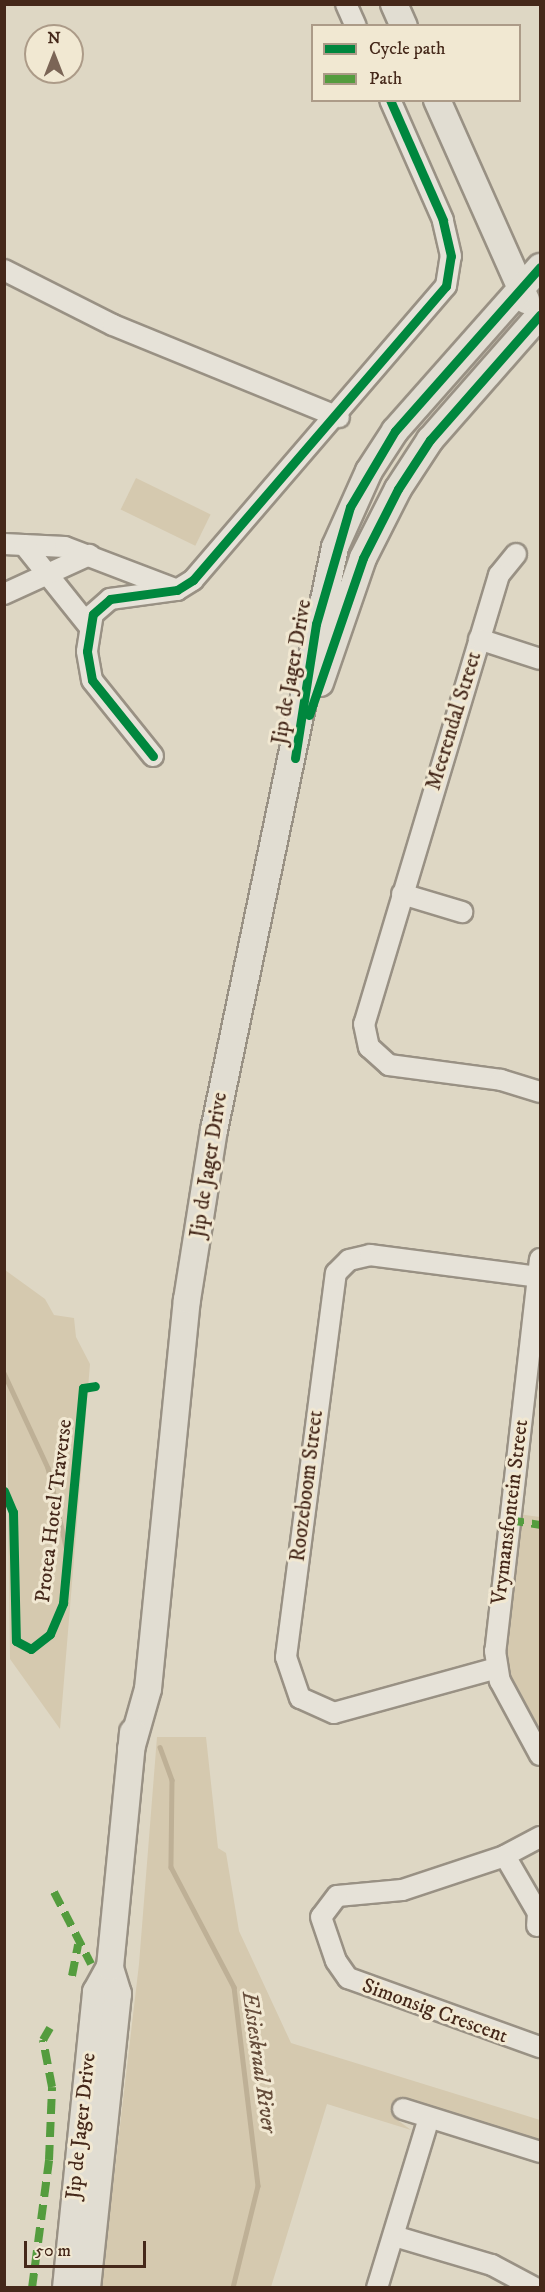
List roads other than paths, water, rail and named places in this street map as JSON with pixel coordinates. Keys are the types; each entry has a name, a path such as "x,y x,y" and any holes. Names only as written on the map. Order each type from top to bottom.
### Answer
{"main road":[{"path":"394,4 403,24"},
{"path":"438,102 520,288 539,322"},
{"name":"Jip de Jager Drive","path":"87,2288 118,1994 110,1967 131,1749 148,1689 157,1578 187,1300 214,1130 295,758 316,624 350,507 395,431 540,267"},
{"name":"Jip de Jager Drive","path":"295,758 378,525 430,440 539,322"},
{"name":"Jip de Jager Drive","path":"66,2288 96,1992 110,1967"}],"street":[{"path":"346,4 355,24"},
{"path":"89,626 110,599 177,590 193,580 339,417 436,303 450,270 443,220 391,102"},
{"path":"4,270 113,325 339,417"},
{"path":"14,545 47,544 89,555 177,590"},
{"path":"14,545 43,573 89,626 92,680 153,756"},
{"name":"Meerendal Street","path":"516,554 502,568 478,639 365,1016 369,1047 397,1067 501,1080 540,1092"},
{"path":"4,594 43,573 89,555"},
{"path":"478,639 540,659"},
{"path":"402,894 462,912"},
{"name":"Roozeboom Street","path":"497,1668 334,1713 300,1698 286,1657 336,1273 349,1260 370,1255 540,1271"},
{"name":"Vrymansfontein Street","path":"540,1271 495,1636 497,1668 540,1755"},
{"name":"Simonsig Crescent","path":"540,1837 505,1856 402,1890 337,1896 321,1917 336,1961 348,1978 540,2047"},
{"path":"505,1856 538,1913 537,1926"},
{"path":"403,2109 540,2152"},
{"path":"377,2288 429,2118"},
{"path":"394,2236 492,2265 535,2288"}],"waterway":[{"name":"Elsieskraal River","path":"4,1373 48,1468 67,1551"},
{"name":"Elsieskraal River","path":"160,1747 172,1780 171,1867 234,1987 258,2186 233,2288"}]}
